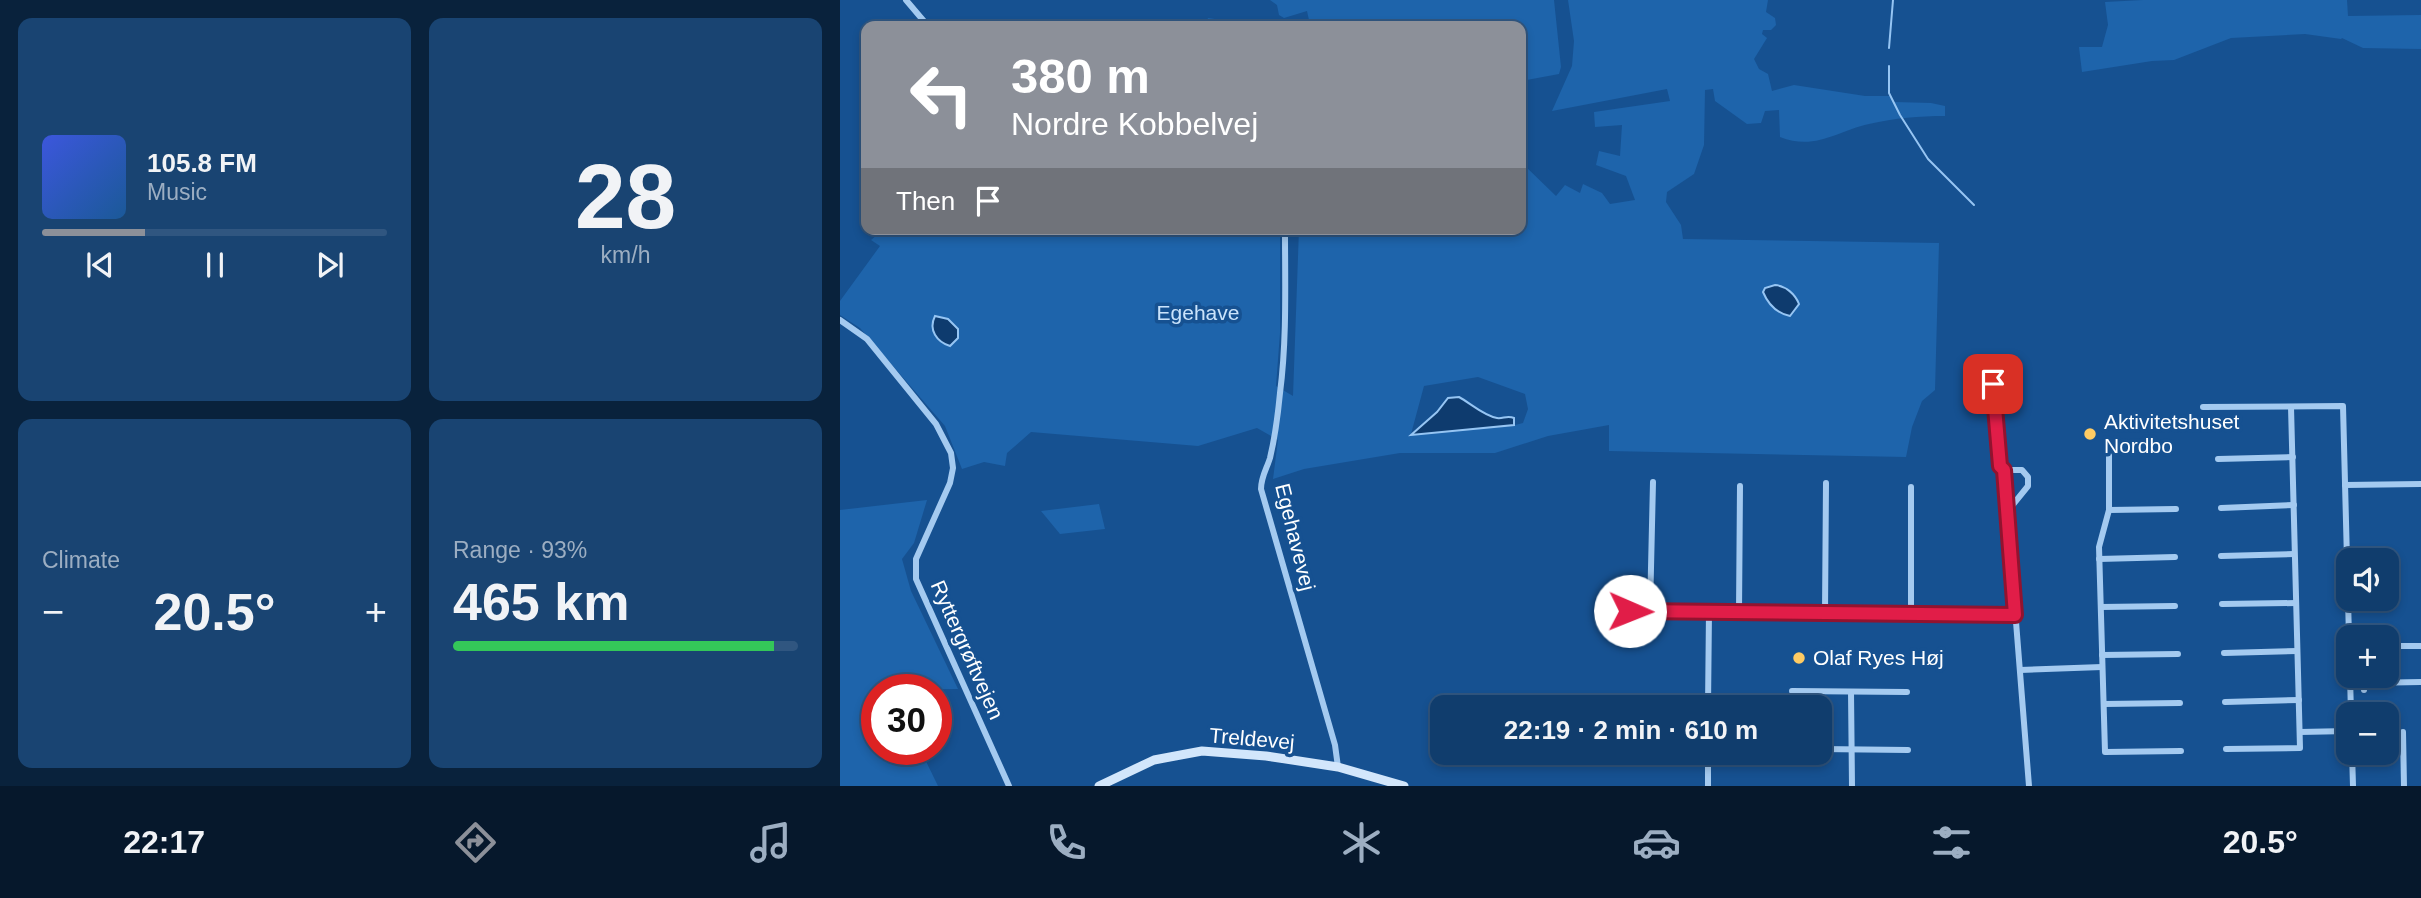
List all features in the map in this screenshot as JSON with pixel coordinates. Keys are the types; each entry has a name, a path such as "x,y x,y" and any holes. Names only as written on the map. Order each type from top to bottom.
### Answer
{"street":[{"path":"906,0 924,21"},
{"name":"Egehavevej","path":"1285,235 1285,305 1280,392 1274,439 1261,489 1335,745 1338,766"},
{"name":"Ryttergrøftvejen","path":"840,320 867,339 936,424 951,453 953,468 950,483 920,548 915,569 916,579 1009,786"},
{"path":"1993,384 2000,466 2004,470 2029,786"},
{"path":"2203,407 2343,406 2349,625"},
{"path":"2231,747 2300,748 2291,407"},
{"path":"2109,453 2109,510 2099,559 2105,752 2181,751"},
{"path":"2218,459 2293,457"},
{"path":"2004,470 2022,470 2029,481 2007,512"},
{"path":"1650,611 1653,482"},
{"path":"1825,613 1826,483"},
{"path":"2345,485 2421,484"},
{"path":"1739,612 1740,486"},
{"path":"1911,486 1911,614"},
{"path":"2166,500 2166,509"},
{"path":"2221,508 2294,505"},
{"path":"2109,510 2176,509"},
{"path":"2221,556 2294,554"},
{"path":"2099,559 2175,557"},
{"path":"2222,604 2296,603"},
{"path":"2101,607 2175,606"},
{"path":"1610,610 2015,615"},
{"path":"1708,695 1709,611"},
{"path":"2399,646 2421,646"},
{"path":"2224,653 2297,651"},
{"path":"2102,655 2178,654"},
{"path":"2020,670 2102,667"},
{"path":"2399,682 2421,682"},
{"path":"1792,691 1908,692"},
{"path":"1851,692 1852,786"},
{"path":"2225,702 2299,700"},
{"path":"2104,704 2180,703"},
{"path":"2300,732 2336,731"},
{"path":"2399,736 2403,735 2404,786"},
{"path":"1832,749 1908,750"},
{"name":"Treldevej","path":"1099,786 1154,760 1202,751 1338,766 1404,786"},
{"path":"1708,765 1708,786"},
{"path":"2352,765 2353,786"}],"green space":[{"path":"1270,0 1554,0 1561,67 1559,74 1526,80 1526,21 1310,21 1307,11 1284,18 1279,15 1277,5"},
{"name":"Egehave","path":"1568,0 1768,0 1766,12 1775,18 1776,25 1771,30 1763,30 1762,34 1767,38 1754,59 1759,69 1768,74 1772,91 1794,85 1865,96 1890,96 1894,102 1945,106 1945,116 1879,122 1804,142 1780,137 1779,110 1765,111 1761,123 1747,124 1715,101 1713,89 1705,90 1704,145 1694,174 1667,192 1666,202 1681,225 1683,239 1939,243 1935,390 1922,401 1912,427 1906,457 1609,451 1609,425 1548,436 1495,453 1400,453 1304,469 1273,479 1278,440 1257,428 1198,446 1031,432 1007,453 1005,466 984,462 962,469 945,426 860,328 840,315 840,301 880,246 871,240 877,235 1280,235 1280,333 1276,386 1293,396 1299,235 1526,235 1526,167 1556,196 1565,185 1580,193 1583,184 1602,193 1610,204 1635,200 1626,176 1596,165 1599,151 1620,156 1622,125 1595,127 1594,112 1670,101 1667,89 1552,111 1572,66 1574,41","holes":["1478,377 1525,394 1528,409 1523,423 1511,426 1411,434 1424,386"]},
{"path":"2347,0 2348,16 2421,15 2421,49 2363,48 2342,38 2305,34 2231,38 2174,60 2082,72 2079,47 2102,47 2108,25 2105,2"},
{"path":"1208,18 1229,21 1207,21"},
{"path":"927,500 914,543 902,559 911,591 951,674 861,674 861,765 928,765 938,786 840,786 840,510"},
{"path":"1099,504 1105,529 1060,534 1041,511"},
{"path":"952,676 958,689 952,689"}],"shaded area":[{"path":"1775,285 1793,294 1799,304 1790,316 1770,304 1763,292 1765,288"},
{"path":"935,316 948,319 958,329 958,338 950,346 941,342 933,331"},
{"path":"1459,397 1492,417 1514,418 1514,425 1411,435 1437,412 1448,398"}],"waterway":[{"path":"1889,48 1893,0"},
{"path":"1889,66 1889,93 1900,115 1928,159 1974,205"}],"place":[{"name":"Aktivitetshuset Nordbo","path":"2090,434"},
{"name":"Olaf Ryes Høj","path":"1799,658"}],"route":[{"path":"1630,611 2015,615 2004,470 2000,466 1993,384"}]}
